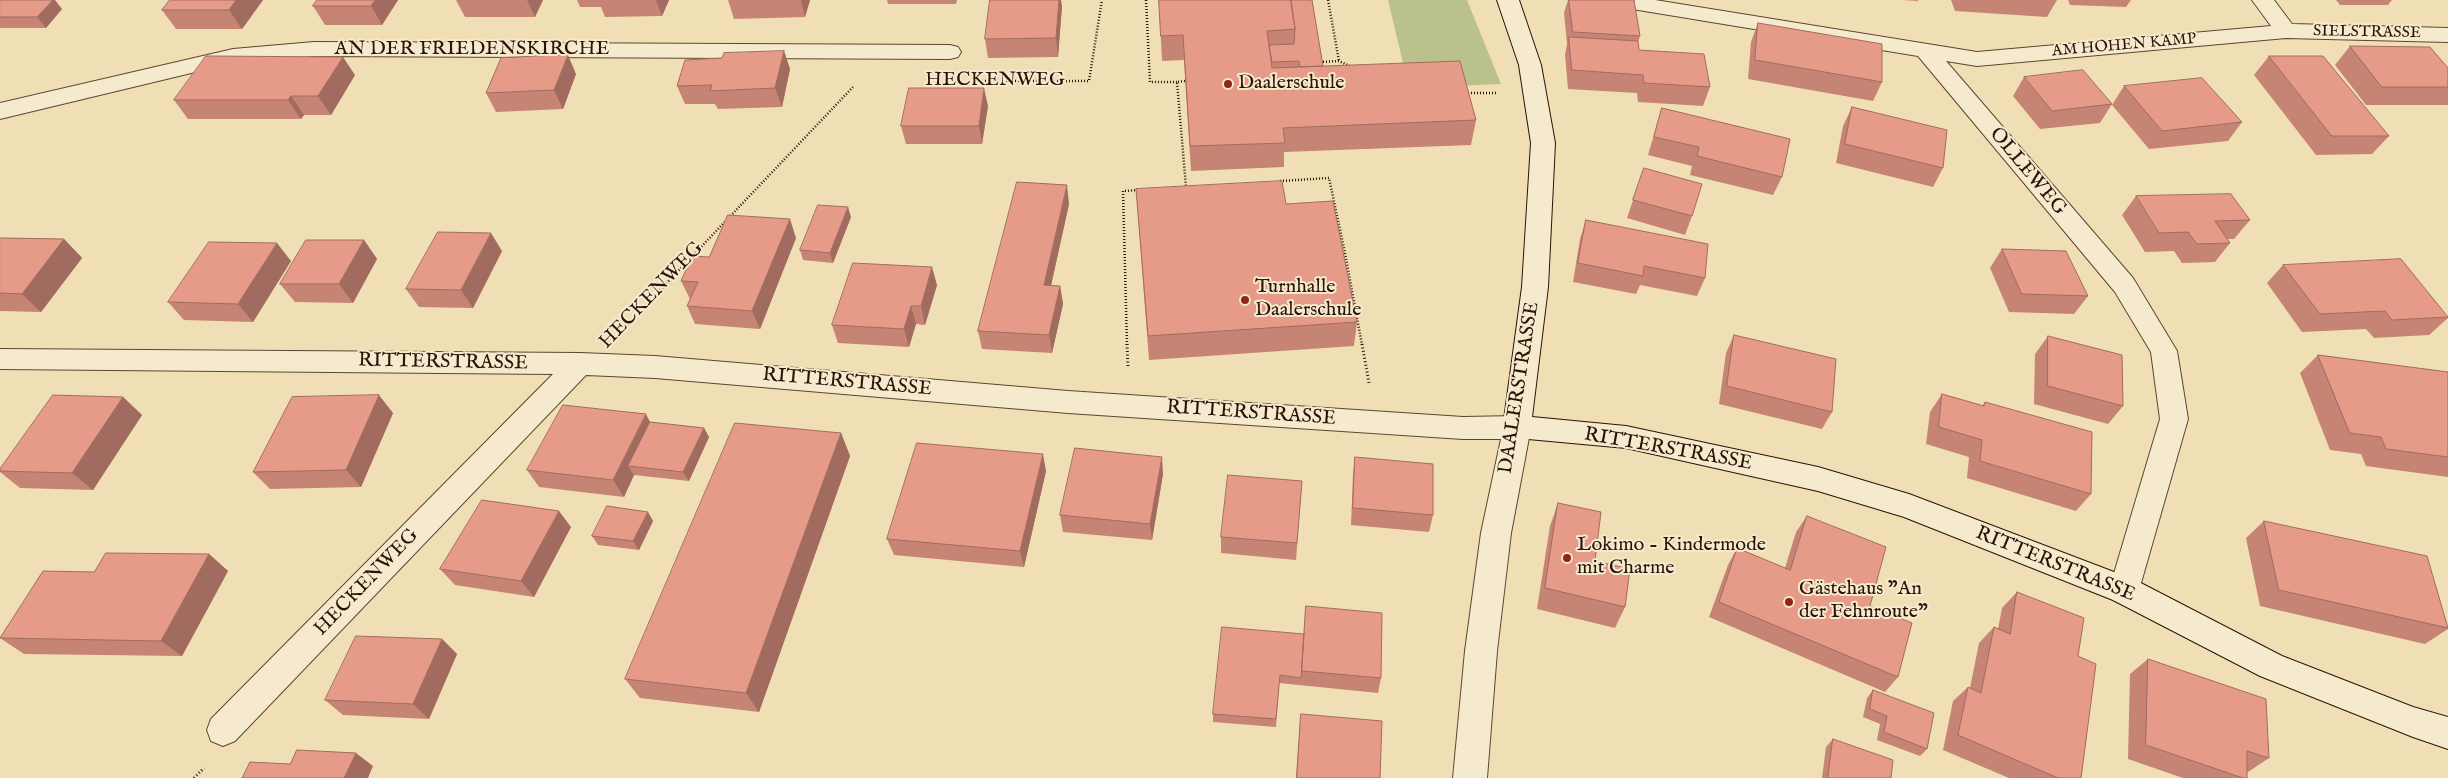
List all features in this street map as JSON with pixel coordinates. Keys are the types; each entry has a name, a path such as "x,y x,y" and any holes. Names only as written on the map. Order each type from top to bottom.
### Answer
{"street":[{"name":"DAALERSTRASSE","path":"1470,778 1481,650 1496,533 1516,427 1535,287 1543,143 1537,93 1520,29 1508,0"},
{"path":"1614,0 1925,50"},
{"path":"2263,0 2286,31"},
{"name":"AM HOHEN KAMP","path":"1925,50 1977,59 2286,31"},
{"name":"SIELSTRASSE","path":"2286,31 2448,35"},
{"name":"AN DER FRIEDENSKIRCHE","path":"0,111 233,56 314,49 950,52"},
{"name":"OLLEWEG","path":"1925,50 2124,285 2164,351 2174,419 2124,590"},
{"name":"RITTERSTRASSE","path":"0,359 580,364 655,367 1129,406 1463,428 1516,427 1626,437 1818,479 1909,506 2124,590 2271,666 2413,722 2448,732"},
{"name":"HECKENWEG","path":"223,730 580,364"}],"path":[{"name":"HECKENWEG","path":"964,81 1089,81 1102,0"},
{"path":"1146,0 1150,82 1185,81"},
{"path":"1328,0 1339,62"},
{"path":"1312,62 1339,62 1359,70"},
{"name":"HECKENWEG","path":"580,364 605,348 859,81"},
{"path":"1177,82 1185,187 1195,187"},
{"path":"1461,88 1462,93 1537,93"},
{"path":"1272,182 1329,178 1369,384 1368,422"},
{"path":"1129,406 1123,191 1141,190"},
{"path":"1336,254 1345,253"}],"green space":[{"path":"1388,0 1467,0 1501,84 1409,88"}],"building":[{"path":"0,0 53,0 37,17 0,17"},
{"path":"170,0 236,0 229,10 162,10"},
{"path":"317,0 375,0 371,6 313,6"},
{"path":"990,0 1059,0 1056,38 985,39"},
{"name":"Daalerschule","path":"1159,0 1291,0 1295,29 1267,31 1272,68 1460,61 1476,120 1283,128 1285,143 1190,146 1183,35 1161,36"},
{"path":"1291,0 1312,0 1323,66 1300,67 1299,61 1272,62 1269,45 1294,44 1295,29"},
{"path":"1569,0 1634,0 1640,36 1573,32"},
{"path":"1758,23 1882,44 1882,82 1755,60"},
{"path":"1569,37 1638,41 1639,50 1704,54 1710,87 1644,83 1643,75 1572,70"},
{"path":"2350,46 2430,47 2448,68 2448,87 2382,87"},
{"path":"784,51 775,88 710,91 712,85 677,86 685,60 722,58 724,53"},
{"path":"568,55 554,90 486,93 501,58"},
{"path":"206,56 343,57 318,96 291,96 288,100 174,100"},
{"path":"2269,56 2323,56 2389,136 2332,136"},
{"path":"2083,70 2112,104 2052,111 2024,77"},
{"path":"2202,78 2242,122 2162,131 2124,86"},
{"path":"909,88 984,88 979,126 901,126"},
{"path":"1852,107 1947,130 1943,168 1845,144"},
{"path":"1662,108 1790,139 1782,177 1697,156 1699,147 1654,137"},
{"path":"1644,168 1702,184 1692,216 1633,200"},
{"name":"Turnhalle Daalerschule","path":"1282,181 1286,204 1333,201 1357,322 1148,336 1136,189"},
{"path":"1017,182 1067,185 1044,285 1060,286 1049,335 978,331"},
{"path":"2231,194 2250,220 2215,221 2230,243 2197,244 2188,232 2159,233 2136,196"},
{"path":"818,205 848,207 830,253 800,250"},
{"path":"728,215 790,219 752,311 687,306 698,282 681,281 692,256 709,257"},
{"path":"1586,220 1708,244 1705,278 1644,266 1643,276 1578,263"},
{"path":"438,232 491,233 461,290 406,289"},
{"path":"0,238 64,239 22,294 0,293"},
{"path":"306,240 364,240 339,284 280,284"},
{"path":"209,242 277,243 238,304 168,302"},
{"path":"2002,249 2066,251 2088,296 2022,294"},
{"path":"2401,259 2448,317 2392,320 2385,311 2320,314 2283,265"},
{"path":"853,263 932,267 921,306 911,306 904,329 832,325"},
{"path":"1734,335 1836,359 1832,412 1727,386"},
{"path":"2048,336 2122,355 2123,406 2048,386"},
{"path":"2318,355 2448,372 2448,457 2386,449 2381,437 2350,433"},
{"path":"1942,394 1984,406 1985,402 2092,432 2091,494 1980,461 1982,440 1939,427"},
{"path":"53,395 123,397 72,473 0,471 0,469"},
{"path":"379,395 346,470 253,472 292,397"},
{"path":"563,405 646,414 613,480 527,470"},
{"path":"650,422 704,428 683,472 628,466"},
{"path":"735,423 841,433 746,693 625,679"},
{"path":"917,443 1043,454 1020,551 887,539"},
{"path":"1075,448 1162,457 1150,524 1060,515"},
{"path":"1355,457 1433,464 1433,515 1353,508"},
{"path":"1228,475 1302,481 1297,543 1221,537"},
{"path":"482,500 559,511 521,581 440,569"},
{"path":"1558,503 1601,512 1595,561 1630,569 1625,607 1545,588"},
{"path":"607,506 648,512 633,541 592,536"},
{"name":"Gästehaus \"An der Fehnroute\"","path":"1807,516 1886,547 1870,606 1912,623 1898,677 1719,602 1737,548 1790,570"},
{"path":"2264,521 2427,556 2448,628 2279,590"},
{"path":"106,553 209,554 161,641 0,638 43,571 94,572"},
{"path":"2017,592 2084,618 2078,656 2096,664 2081,778 2058,778 1958,735 1968,687 1981,693 1994,627 2010,634"},
{"path":"1306,606 1382,613 1381,678 1302,671"},
{"path":"1222,627 1304,634 1301,678 1280,675 1276,719 1213,714"},
{"path":"356,636 442,639 413,704 325,700"},
{"path":"2148,659 2266,699 2269,758 2247,751 2247,778 2243,778 2146,745"},
{"path":"1873,690 1934,713 1927,749 1884,732 1887,716 1870,709"},
{"path":"1301,714 1382,721 1380,778 1297,778"},
{"path":"1833,739 1893,760 1891,778 1828,778"},
{"path":"297,750 356,753 344,778 242,778 250,762 290,764"}],"place":[{"name":"Daalerschule","path":"1228,84"},
{"name":"Turnhalle Daalerschule","path":"1245,300"},
{"name":"Lokimo - Kindermode mit Charme","path":"1567,558"},
{"name":"Gästehaus \"An der Fehnroute\"","path":"1789,602"}]}
